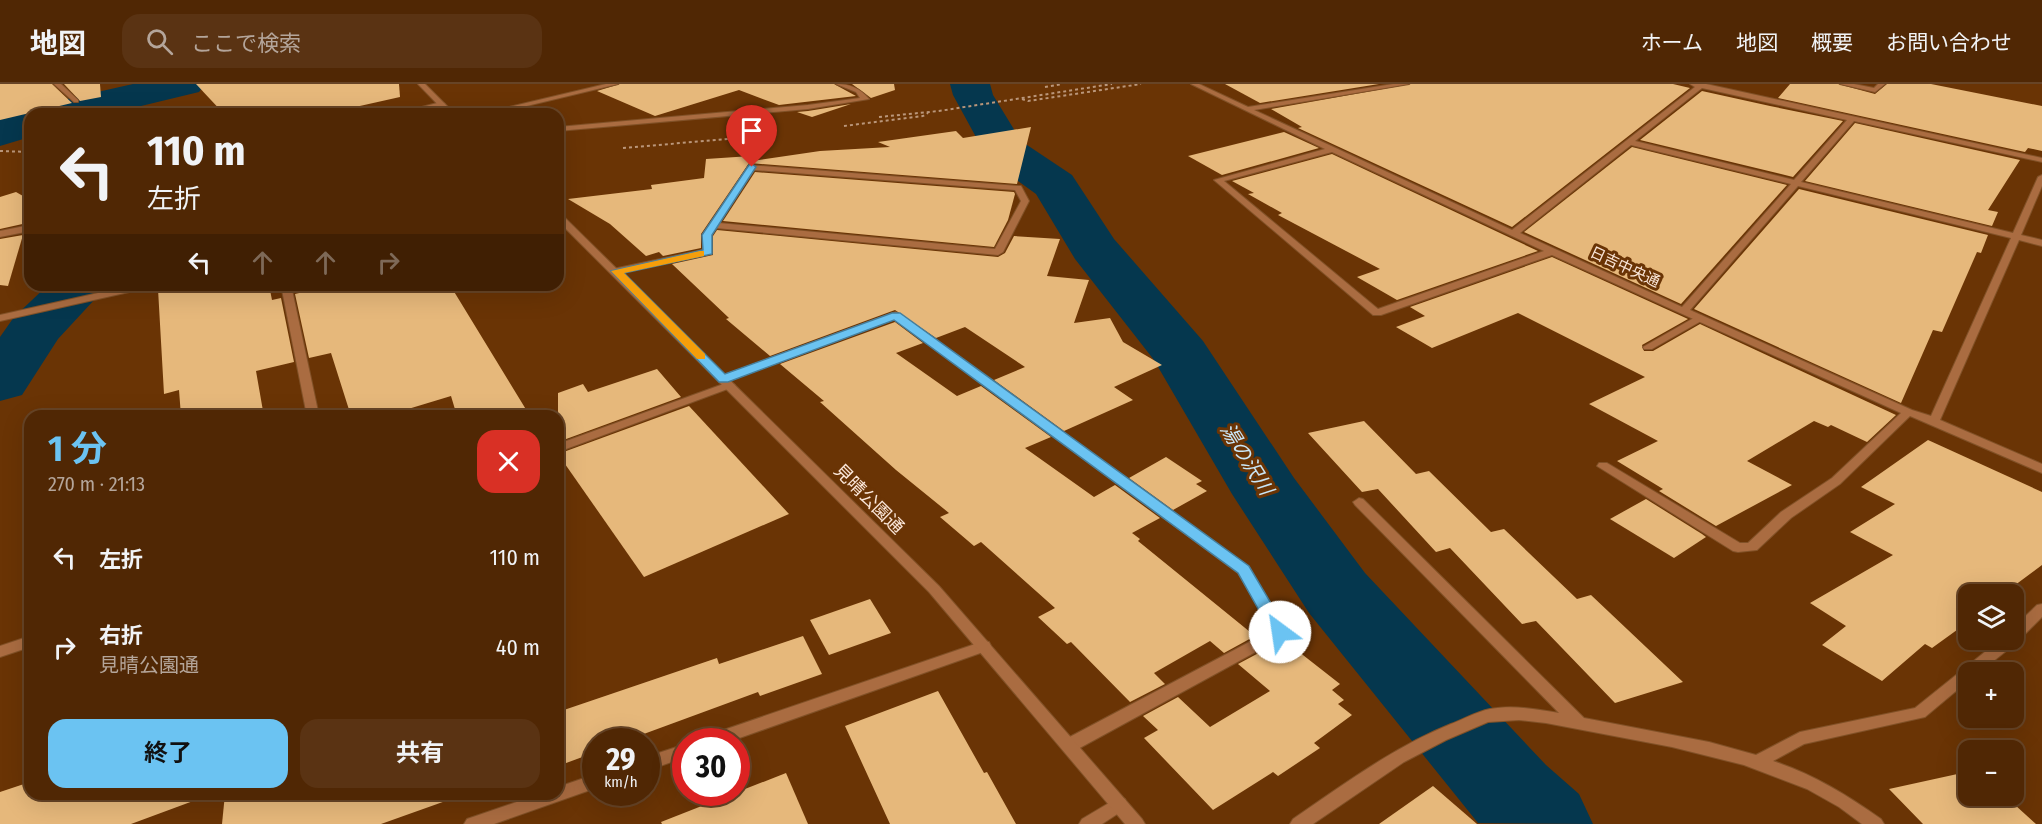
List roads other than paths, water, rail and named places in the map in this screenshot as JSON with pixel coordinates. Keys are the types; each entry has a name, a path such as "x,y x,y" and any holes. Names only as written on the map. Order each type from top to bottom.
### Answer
{"street":[{"path":"57,84 76,102"},
{"path":"421,84 445,108"},
{"path":"510,108 615,84"},
{"path":"564,128 808,107 865,99 858,91 839,84"},
{"path":"1248,109 1406,84"},
{"path":"1843,84 1875,90 1882,84"},
{"name":"日吉中央通","path":"1196,85 1332,150 1699,318 1908,412 1934,420 2042,469"},
{"path":"1514,233 1699,85 2042,160"},
{"path":"424,108 441,104"},
{"path":"1684,311 1852,119"},
{"path":"1628,142 2042,243"},
{"path":"1332,150 1218,180 1377,313 1553,251"},
{"path":"616,271 708,252 707,235 752,167 1018,188 1025,201 998,252 714,225"},
{"path":"1934,420 2042,177"},
{"name":"見晴公園通","path":"564,222 934,589 1136,824"},
{"path":"0,234 24,229"},
{"path":"6,317 116,291"},
{"path":"287,291 312,410"},
{"path":"564,446 896,315 1243,570 1280,632 1070,745"},
{"path":"1648,347 1699,318"},
{"path":"1603,466 1738,548 1745,549 1752,547 1786,515 1836,481 1908,412"},
{"path":"1359,502 1579,723"},
{"path":"2024,626 2042,609"},
{"path":"1,652 24,643"},
{"path":"749,728 984,646"},
{"path":"1983,662 1997,650"},
{"path":"1758,762 1800,738 1919,713 1958,682"},
{"path":"1299,824 1409,750 1435,736 1492,715 1534,715 1700,745 1758,762 1817,786 1875,824"},
{"path":"564,793 582,787"},
{"path":"473,824 543,800"},
{"path":"1088,824 1119,804"}],"waterway":[{"path":"81,108 185,84"},
{"name":"湯の沢川","path":"970,84 973,95 1004,150 1055,185 1094,248 1181,354 1268,494 1337,593 1512,794 1544,824"},
{"path":"0,133 24,124"},
{"path":"0,382 35,329 74,291"}]}
